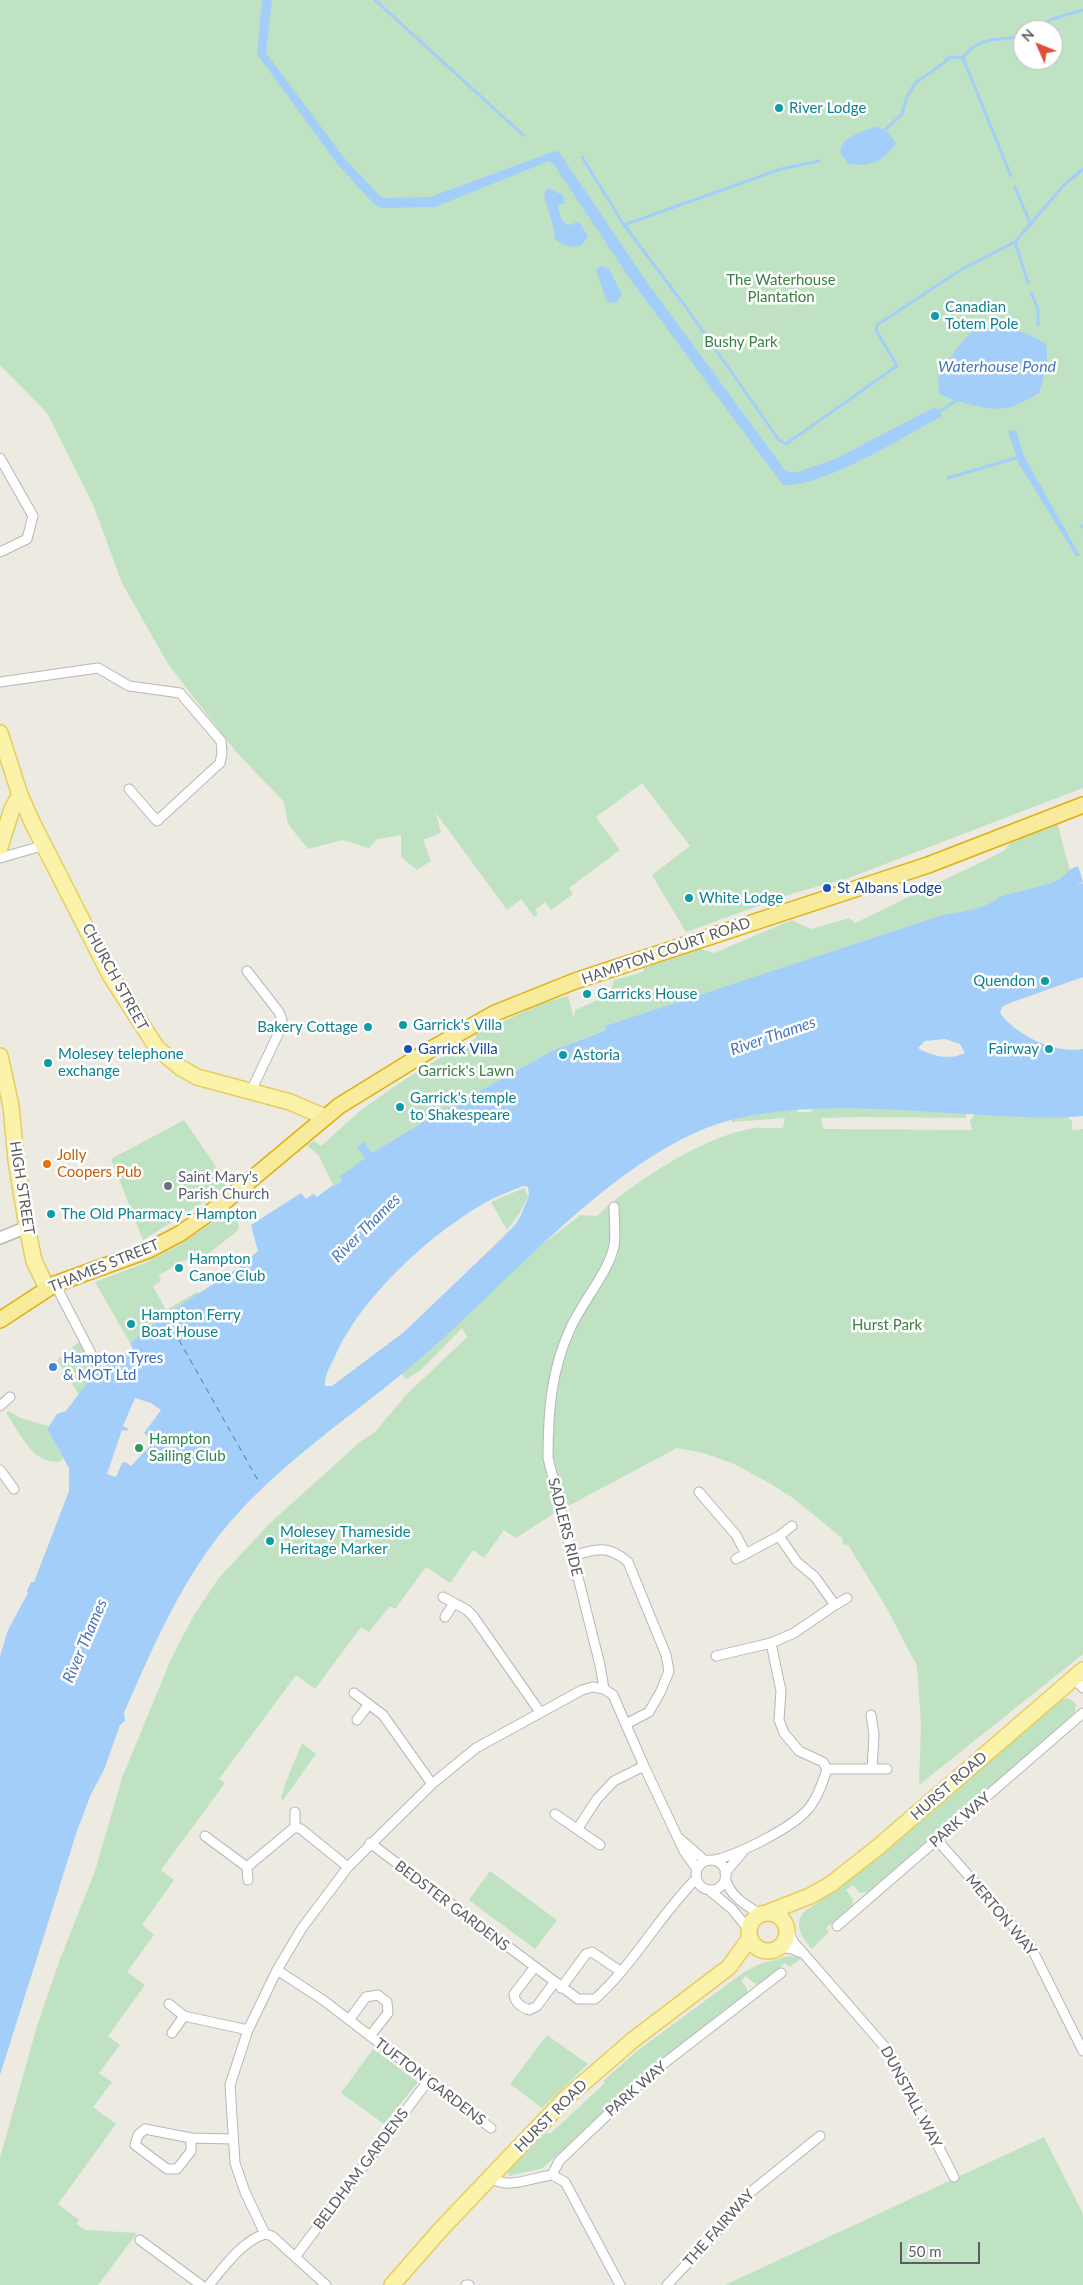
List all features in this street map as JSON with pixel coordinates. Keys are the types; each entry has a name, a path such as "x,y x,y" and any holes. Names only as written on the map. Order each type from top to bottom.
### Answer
{"highway":[{"name":"HAMPTON COURT ROAD","path":"324,1117 356,1094 433,1048 515,1004 575,981 718,933 875,884 981,846 1083,805"},
{"name":"THAMES STREET","path":"0,1320 51,1286 149,1250 180,1233 208,1215 243,1187 324,1117"}],"main road":[{"name":"CHURCH STREET","path":"0,732 20,795 33,824 110,975 157,1048 168,1059 197,1076 290,1102 324,1117"},
{"path":"0,847 12,809 20,795"},
{"name":"HIGH STREET","path":"0,1056 10,1106 16,1160 34,1261 51,1286"},
{"name":"HURST ROAD","path":"765,1913 810,1896 831,1884 1080,1679"},
{"name":"HURST ROAD","path":"787,1927 810,1896"},
{"path":"765,1913 780,1916 787,1927 786,1940 776,1949 760,1949 749,1934 752,1921 765,1913"},
{"name":"HURST ROAD","path":"729,1966 749,1934"},
{"name":"HURST ROAD","path":"392,2285 566,2098 616,2054 729,1966 776,1949"}],"street":[{"path":"0,458 33,516 27,539 0,552"},
{"path":"0,682 98,668 129,686 180,694 221,741 222,753 220,763 157,822 129,789"},
{"path":"0,858 45,845"},
{"path":"247,971 279,1012 282,1020 282,1028 252,1091"},
{"name":"SADLERS RIDE","path":"614,1207 614,1245 610,1258 571,1326 552,1383 548,1423 548,1458 600,1665 604,1689 613,1694 684,1851 697,1869"},
{"path":"0,1238 27,1227"},
{"path":"51,1286 96,1363"},
{"path":"0,1406 10,1397"},
{"path":"0,1470 14,1489"},
{"path":"699,1492 736,1536 746,1554"},
{"path":"736,1559 779,1536 792,1526"},
{"path":"779,1536 797,1562 815,1577 835,1605"},
{"path":"572,1556 605,1548 617,1552 628,1562 666,1655 669,1671 653,1706 645,1715 626,1724"},
{"path":"443,1597 473,1616 540,1712"},
{"path":"716,1656 771,1643 794,1634 847,1598"},
{"path":"445,1617 454,1604"},
{"path":"749,1934 732,1909 696,1879 697,1869 710,1861 748,1848 797,1820 810,1808 822,1786 827,1769 823,1762 799,1751 784,1733 779,1720 782,1691 771,1643"},
{"path":"265,2234 245,2192 235,2163 230,2085 248,2030 277,1970 302,1928 348,1867 370,1844 432,1784 476,1748 582,1690 594,1687 604,1689"},
{"path":"354,1693 383,1715 432,1784"},
{"path":"357,1720 369,1704"},
{"name":"PARK WAY","path":"836,1926 1083,1713"},
{"path":"871,1715 874,1735 872,1769"},
{"path":"578,1828 598,1799 614,1782 644,1766"},
{"path":"827,1769 887,1769"},
{"path":"295,1812 295,1827"},
{"path":"555,1814 578,1828 600,1845"},
{"path":"295,1827 301,1829 348,1867"},
{"path":"247,1867 295,1827"},
{"path":"205,1836 247,1867 248,1880"},
{"name":"SADLERS RIDE","path":"680,1839 710,1861"},
{"name":"MERTON WAY","path":"937,1840 1030,1946 1083,2051"},
{"name":"BEDSTER GARDENS","path":"370,1844 558,1986 578,1999 595,1999 609,1986 678,1897 696,1879"},
{"path":"678,1897 721,1885 730,1865 748,1848"},
{"path":"710,1861 722,1865 729,1889 736,1898 765,1913"},
{"name":"DUNSTALL WAY","path":"787,1927 794,1943 892,2054 954,2177"},
{"path":"776,1949 792,1949 804,1954"},
{"path":"534,1968 514,1994 515,2000 521,2007 529,2010 537,2006 558,1986 586,1954 592,1952 620,1972"},
{"name":"TUFTON GARDENS","path":"277,1970 292,1978 491,2128"},
{"name":"PARK WAY","path":"552,2175 559,2162 633,2089 781,1973"},
{"name":"TUFTON GARDENS","path":"348,2020 366,1997 378,1995 387,2002 388,2013 370,2036"},
{"path":"169,2004 184,2016 248,2030"},
{"path":"172,2033 184,2016"},
{"name":"BELDHAM GARDENS","path":"295,2257 428,2081"},
{"path":"191,2138 191,2151 177,2169 167,2169 135,2144 138,2135 145,2129 191,2138 233,2139"},
{"name":"THE FAIRWAY","path":"667,2285 712,2237 747,2195 820,2136"},
{"path":"491,2177 498,2183 507,2184 552,2175 565,2182 620,2285"},
{"path":"209,2285 230,2260 253,2240 265,2234 272,2236 326,2285"},
{"path":"140,2240 201,2285"}],"green space":[{"name":"Bushy Park","path":"0,0 1083,0 1083,788 846,879 797,892 686,932 652,875 690,846 642,783 596,817 620,850 569,888 573,894 551,910 545,902 535,910 538,914 534,917 521,899 507,910 436,813 441,833 423,840 431,861 417,870 401,857 401,835 377,839 369,848 343,840 308,849 288,824 284,802 237,753 168,664 122,583 94,507 47,413 0,365"},
{"name":"Garrick's Lawn","path":"1057,822 1071,875 901,940 890,933 839,956 836,952 711,992 708,996 701,995 605,1026 606,1030 576,1041 534,1061 495,1089 490,1085 372,1153 366,1145 365,1158 340,1177 342,1181 334,1187 319,1156 307,1145 314,1141 321,1146 360,1111 428,1065 476,1038 475,1034 543,1003 568,996 574,1019 575,1010 610,995 614,980 643,972 644,968 700,949 714,953 792,920 811,929 849,918 855,923 1004,851 1015,837"},
{"name":"Hurst Park","path":"823,1093 966,1109 966,1118 821,1118 823,1129 972,1130 970,1121 979,1107 1057,1109 1072,1121 1072,1130 1083,1129 1083,1654 919,1785 921,1725 917,1666 885,1605 848,1545 843,1544 842,1538 793,1498 734,1464 704,1453 677,1448 553,1514 516,1538 504,1530 484,1558 473,1550 450,1583 426,1567 395,1609 390,1606 369,1632 361,1627 315,1689 296,1675 219,1779 225,1783 161,1870 174,1880 142,1925 154,1935 127,1972 145,1985 108,2036 120,2045 99,2073 112,2082 93,2107 116,2124 58,2204 79,2220 76,2224 86,2230 137,2233 98,2285 0,2285 0,2158 37,2026 59,1962 95,1871 122,1778 171,1659 194,1615 218,1579 269,1524 361,1441 375,1432 406,1395 467,1337 462,1328 421,1370 406,1379 399,1371 525,1257 581,1215 597,1216 650,1175 694,1150 737,1132 756,1128 783,1128 785,1118 732,1122 733,1111 789,1102 798,1112 811,1112"},
{"path":"184,1120 228,1184 201,1204 143,1240 111,1159"},
{"path":"524,1188 528,1196 521,1211 507,1230 491,1202"},
{"path":"229,1211 237,1220 239,1227 236,1232 194,1265 189,1258 159,1275 161,1281 153,1286 166,1310 197,1292 199,1294 167,1314 130,1343 95,1282 145,1263 181,1244"},
{"path":"79,1342 96,1371 79,1395 57,1360"},
{"path":"8,1411 20,1418 48,1426 47,1429 63,1458 59,1462 45,1460 37,1455 22,1438 6,1413"},
{"path":"1068,1698 1076,1704 1075,1712 1049,1737 868,1892 860,1893 853,1885 846,1890 853,1899 852,1906 826,1928 829,1932 812,1949 800,1931 799,1922 804,1912 856,1875 1062,1700"},
{"path":"302,1743 316,1754 283,1800 281,1798 285,1784"},
{"path":"490,1871 557,1920 535,1949 469,1900"},
{"path":"789,1956 801,1958 790,1967 785,1963 760,1984 754,1983 746,1976 741,1981 747,1988 747,1994 639,2078 543,2168 509,2176 508,2171 547,2132 550,2134 605,2083 603,2081 637,2051 744,1972 757,1965"},
{"path":"547,2035 588,2064 542,2108 510,2084"},
{"path":"373,2049 418,2082 384,2124 341,2093"},
{"path":"1044,2137 1083,2214 1083,2285 725,2285"}],"water":[{"path":"262,0 272,0 266,53 345,159 382,198 430,197 555,151 559,152 644,278 784,469 790,472 798,472 835,459 935,407 942,416 841,470 800,484 783,485 633,283 553,163 549,161 435,207 381,208 375,205 338,165 257,54"},
{"path":"877,127 886,130 896,143 886,155 876,162 863,165 848,164 841,154 843,144 853,136"},
{"path":"548,188 563,195 565,203 558,206 561,219 566,224 572,225 576,222 581,224 588,237 581,246 567,246 555,239 544,194"},
{"path":"601,266 609,269 622,294 616,303 607,302 596,270"},
{"name":"Waterhouse Pond","path":"977,326 996,327 1022,332 1047,345 1047,365 1039,393 1015,406 994,409 965,403 939,394 938,377 956,349"},
{"path":"1016,430 1024,456 1080,556 1076,556 1019,464 1008,431"},
{"name":"River Thames","path":"1078,866 1083,882 1076,885 1083,883 1083,977 1010,1003 1002,1007 1000,1013 1016,1029 1037,1042 1061,1049 1083,1049 1083,1116 1034,1117 891,1109 828,1108 766,1113 735,1119 693,1134 651,1157 609,1187 569,1220 421,1358 299,1456 252,1498 231,1521 198,1565 170,1613 124,1713 125,1721 120,1725 104,1770 91,1794 77,1831 0,2075 0,1656 8,1630 28,1593 31,1582 34,1582 69,1491 69,1468 47,1429 57,1414 66,1411 96,1371 133,1350 130,1343 167,1314 235,1270 258,1251 251,1225 301,1193 306,1199 313,1194 317,1197 342,1181 339,1177 365,1158 357,1147 364,1142 372,1153 427,1120 554,1050 606,1030 605,1026 940,916 979,908 999,897 1051,883 1060,879 1071,869","holes":["945,1039 960,1044 965,1053 947,1057 930,1054 918,1048 925,1041","523,1186 528,1187 529,1195 521,1215 516,1224 498,1242 404,1332 332,1386 325,1386 329,1369 348,1332 382,1287 447,1228 492,1199","135,1398 151,1403 161,1410 144,1433 154,1442 131,1466 125,1462 122,1463 116,1477 107,1474 122,1430 127,1431 128,1429 123,1426"]}],"waterway":[{"path":"375,0 523,135"},
{"path":"1051,20 1083,10"},
{"path":"885,130 902,114 906,99 915,83 950,57 963,58 968,51 982,43 990,40 1013,38"},
{"path":"963,58 1011,176"},
{"path":"582,157 624,225 683,303 779,440 786,444 897,366 876,330 877,325 962,269 1015,242 1064,185 1083,169"},
{"path":"624,225 781,169 819,161"},
{"path":"1015,187 1031,225"},
{"path":"1015,242 1028,283"},
{"path":"1031,293 1038,309 1038,325"},
{"path":"935,414 956,401"},
{"path":"948,478 1019,457"}],"ferry route":[{"path":"179,1340 260,1484"}],"place":[{"name":"River Lodge","path":"779,108"},
{"name":"Canadian Totem Pole","path":"935,316"},
{"name":"St Albans Lodge","path":"827,888"},
{"name":"White Lodge","path":"689,898"},
{"name":"Quendon","path":"1045,981"},
{"name":"Garricks House","path":"587,994"},
{"name":"Garrick's Villa","path":"403,1025"},
{"name":"Bakery Cottage","path":"368,1027"},
{"name":"Garrick Villa","path":"408,1049"},
{"name":"Fairway","path":"1049,1049"},
{"name":"Astoria","path":"563,1055"},
{"name":"Molesey telephone exchange","path":"48,1063"},
{"name":"Garrick's temple to Shakespeare","path":"400,1107"},
{"name":"Jolly Coopers Pub","path":"47,1164"},
{"name":"Saint Mary's Parish Church","path":"168,1186"},
{"name":"The Old Pharmacy - Hampton","path":"51,1214"},
{"name":"Hampton Canoe Club","path":"179,1268"},
{"name":"Hampton Ferry Boat House","path":"131,1324"},
{"name":"Hampton Tyres & MOT Ltd","path":"53,1367"},
{"name":"Hampton Sailing Club","path":"139,1448"},
{"name":"Molesey Thameside Heritage Marker","path":"270,1541"}],"park label":[{"name":"The Waterhouse Plantation","path":"781,288"}]}
